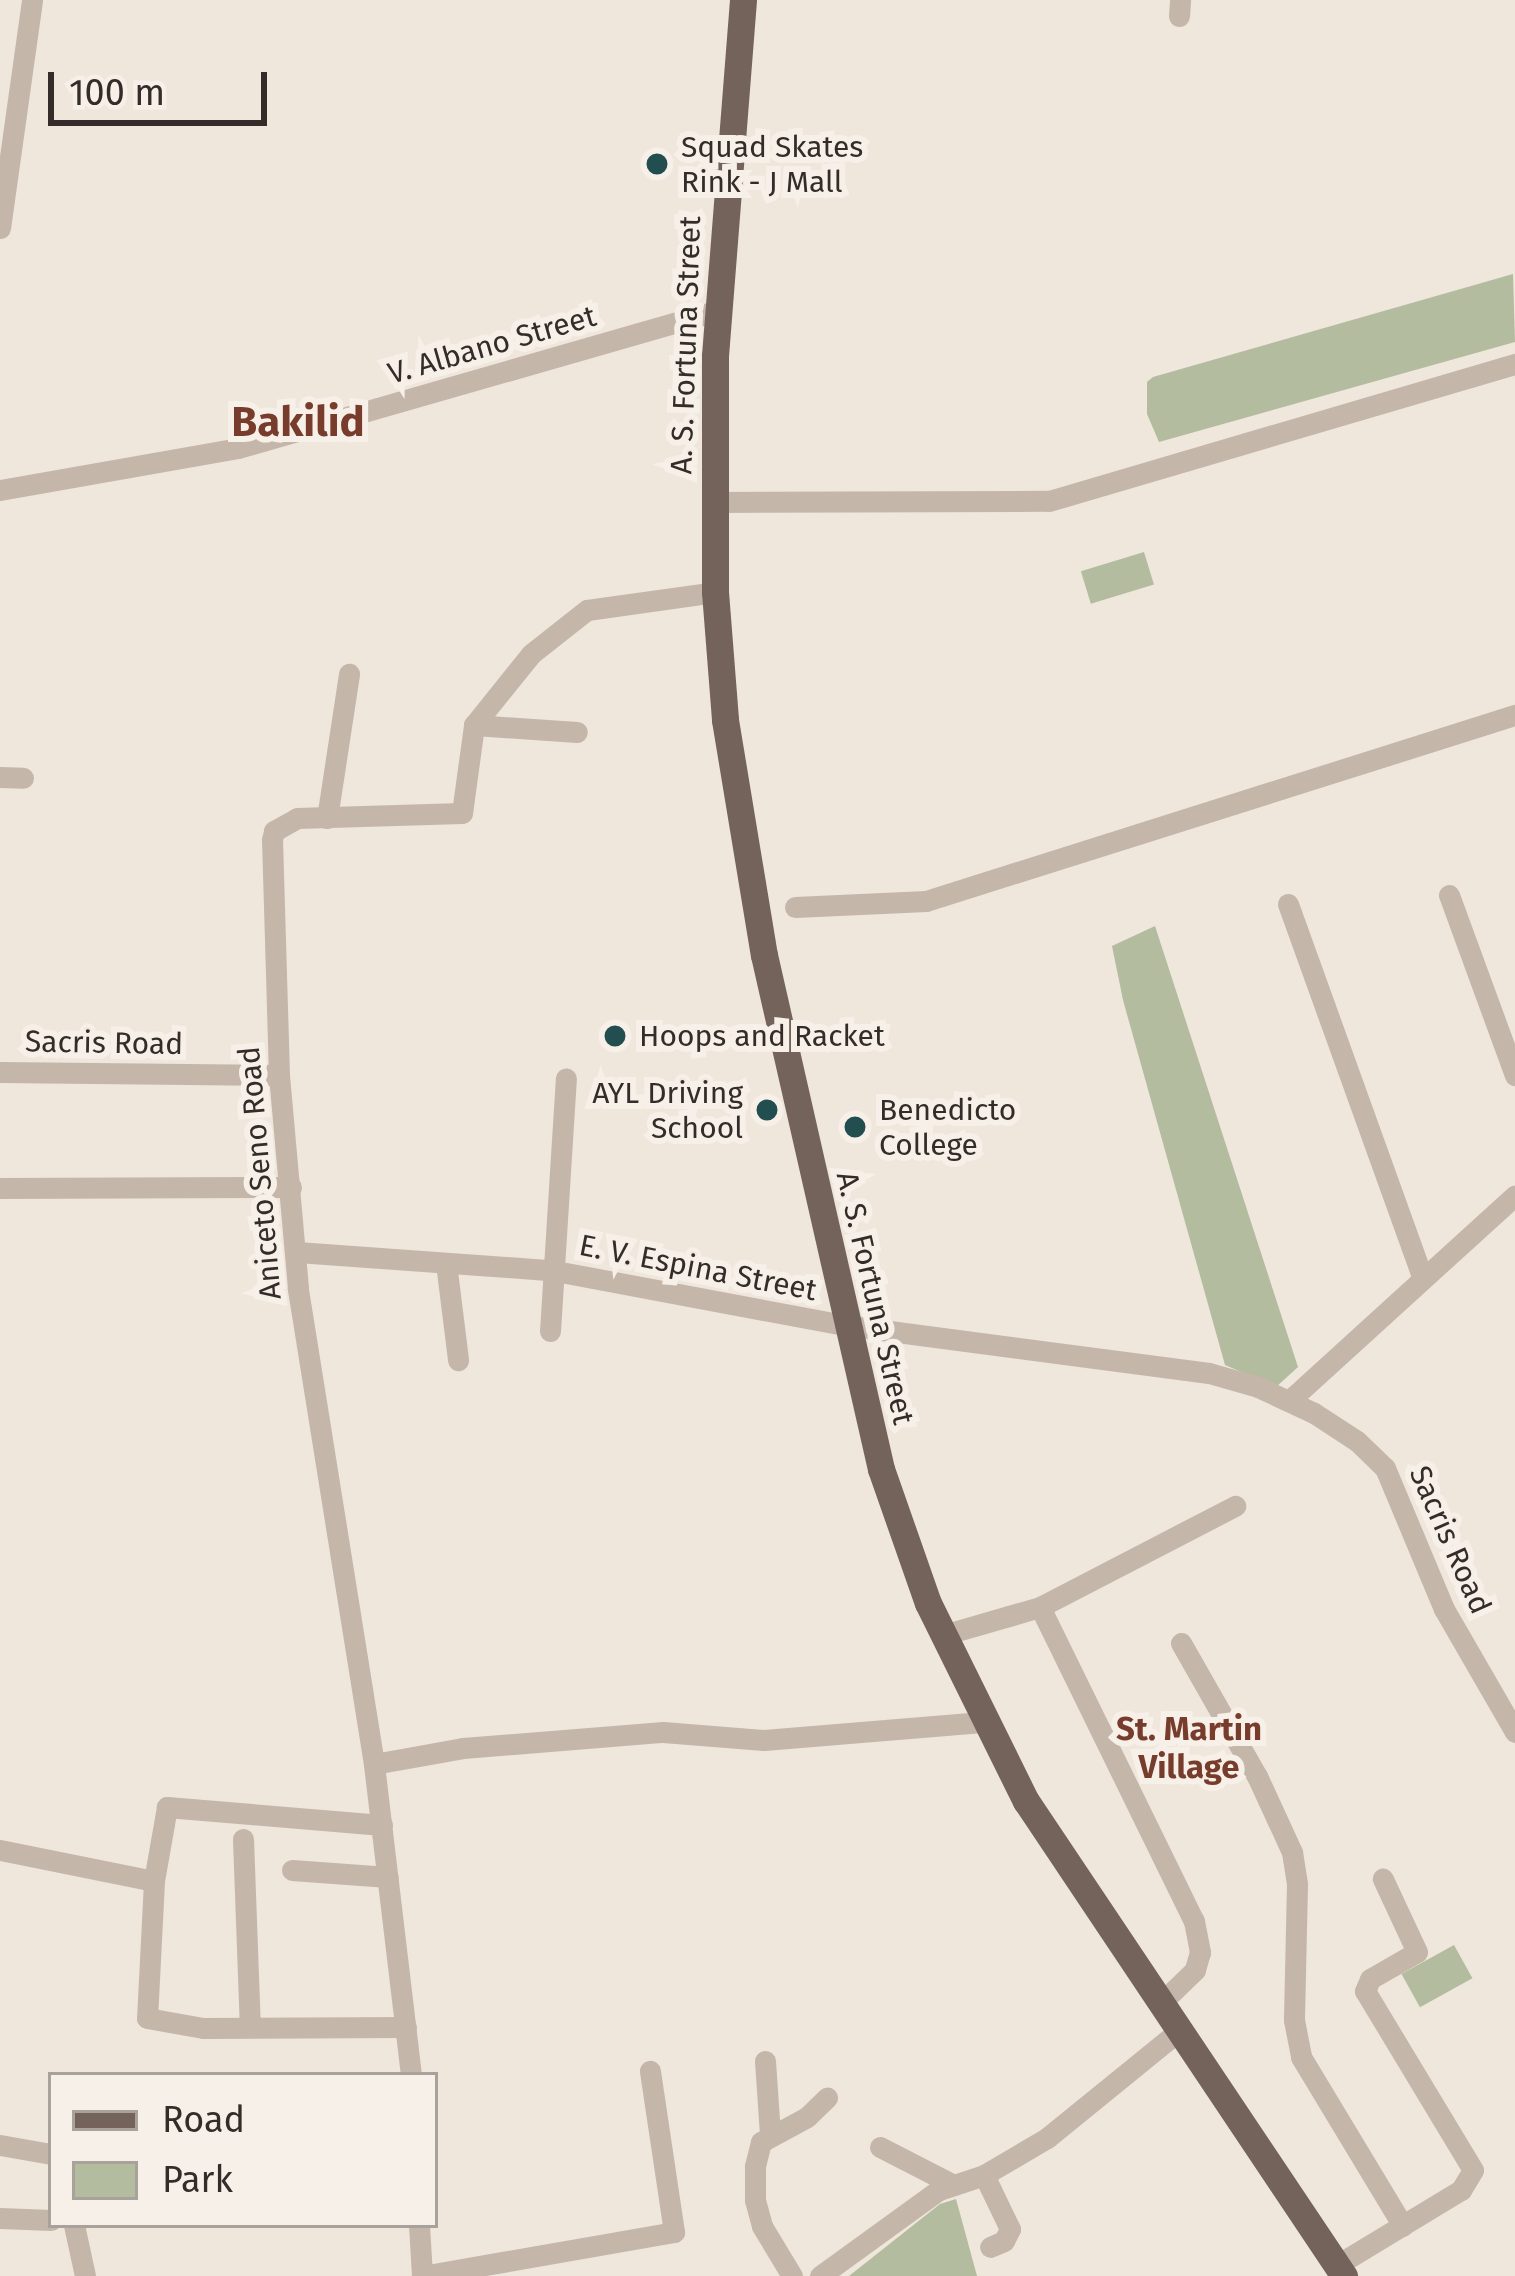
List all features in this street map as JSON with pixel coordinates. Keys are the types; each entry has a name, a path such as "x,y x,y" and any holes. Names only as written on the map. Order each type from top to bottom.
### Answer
{"main road":[{"name":"A. S. Fortuna Street","path":"743,0 718,310 715,592 737,808 844,1325 894,1514 943,1635 1026,1801 1341,2270"}],"street":[{"path":"0,228 32,0"},
{"name":"V. Albano Street","path":"0,490 238,448 718,310"},
{"path":"714,502 1048,501 1515,364"},
{"path":"474,725 532,654 579,614 715,592"},
{"path":"327,818 349,674"},
{"path":"795,907 926,901 1515,715"},
{"path":"474,725 577,732"},
{"name":"Aniceto Seno Road","path":"411,2072 374,1764 320,1434 297,1252 279,1075 272,840 274,831 297,818 462,813 474,725"},
{"path":"1449,895 1515,1075"},
{"path":"1288,904 1422,1277"},
{"name":"Sacris Road","path":"0,1072 279,1075"},
{"path":"550,1331 550,1270 566,1079"},
{"path":"0,1187 291,1187"},
{"path":"1291,1400 1515,1195"},
{"name":"E. V. Espina Street","path":"297,1252 550,1270 844,1325 940,1334 1229,1378"},
{"path":"446,1263 458,1360"},
{"name":"Sacris Road","path":"1229,1378 1291,1400 1357,1441 1385,1468 1444,1609 1515,1732"},
{"path":"943,1635 1040,1607 1235,1506"},
{"path":"1040,1607 1194,1921 1200,1952 1196,1970 1162,2002"},
{"path":"1180,1643 1257,1776 1292,1852 1298,1885 1294,2020 1301,2057 1403,2226"},
{"path":"374,1764 463,1748 663,1732 764,1740 985,1721"},
{"path":"382,1825 174,1804 165,1811 154,1881 147,2018 203,2028 406,2027"},
{"path":"243,1839 250,2026"},
{"path":"0,1850 154,1881"},
{"path":"292,1870 388,1877"},
{"path":"1341,2270 1462,2190 1473,2170 1365,1991 1370,1979 1418,1952 1383,1879"},
{"path":"820,2276 952,2184 984,2175 1047,2138 1181,2029"},
{"path":"765,2061 770,2134"},
{"path":"419,2228 422,2276 674,2232 650,2071"},
{"path":"792,2276 762,2226 754,2200 755,2166 761,2142 807,2117 826,2098"},
{"path":"0,2145 48,2153"},
{"path":"880,2147 952,2184"},
{"path":"984,2175 1010,2229 1004,2240 990,2247"},
{"path":"0,2218 48,2220"},
{"path":"75,2228 85,2276"}],"green space":[{"path":"1513,274 1515,342 1159,442 1147,414 1147,382 1153,377"},
{"path":"1144,552 1154,585 1091,604 1081,571"},
{"path":"1155,926 1298,1367 1276,1387 1225,1365 1123,1000 1112,946"},
{"path":"1454,1945 1472,1978 1420,2007 1402,1974"},
{"path":"956,2199 977,2276 849,2276 940,2204"}],"place":[{"name":"Squad Skates Rink - J Mall","path":"657,164"},
{"name":"Hoops and Racket","path":"615,1036"},
{"name":"AYL Driving School","path":"767,1110"},
{"name":"Benedicto College","path":"855,1127"}],"district":[{"name":"Bakilid","path":"298,422"},
{"name":"St. Martin Village","path":"1189,1749"}]}
